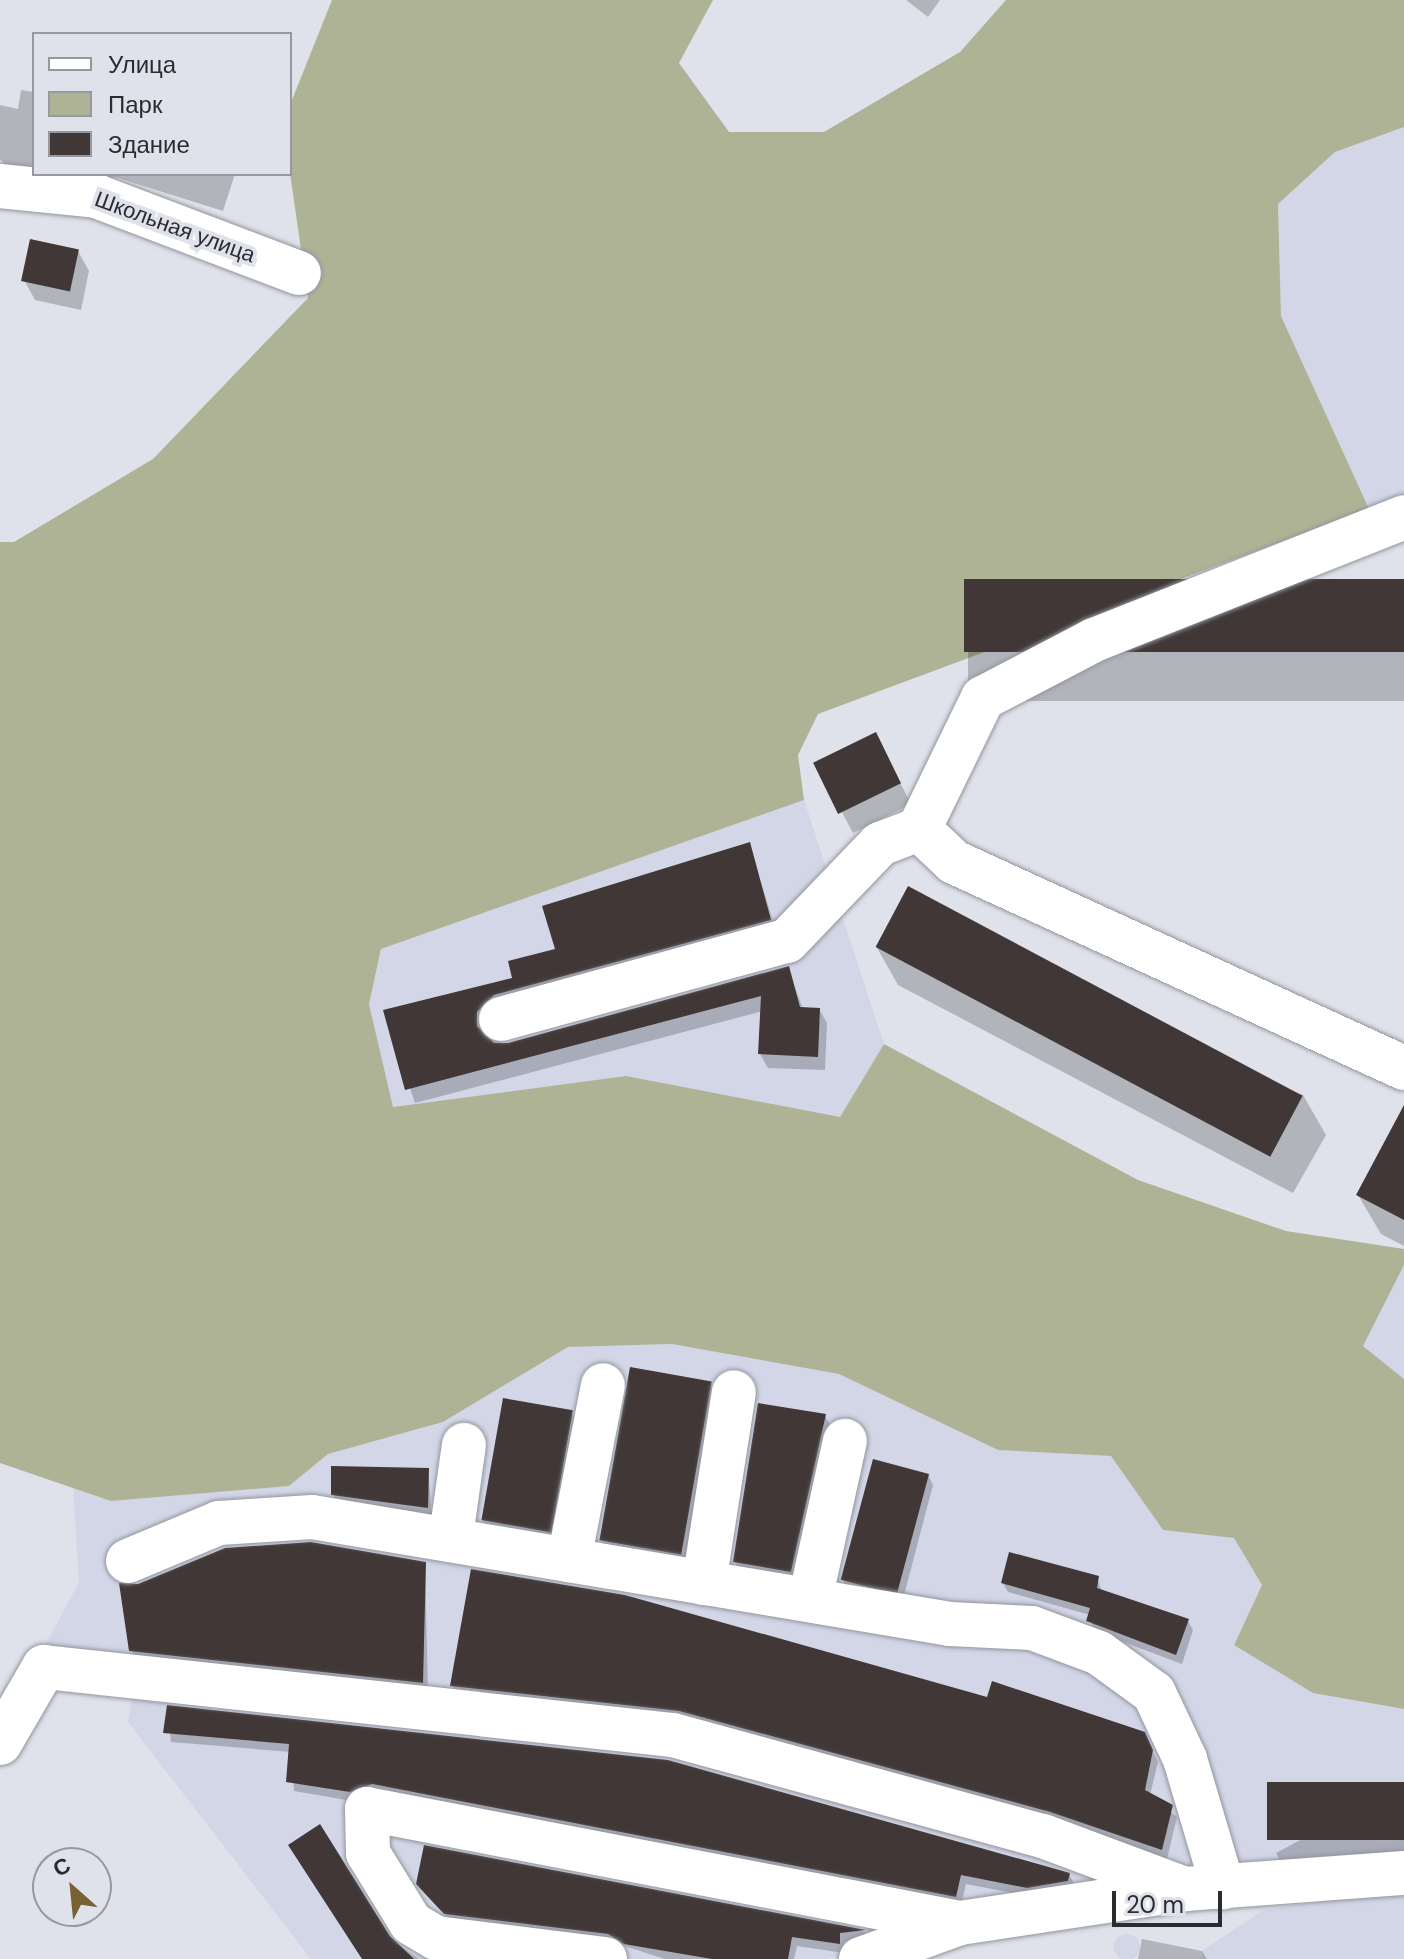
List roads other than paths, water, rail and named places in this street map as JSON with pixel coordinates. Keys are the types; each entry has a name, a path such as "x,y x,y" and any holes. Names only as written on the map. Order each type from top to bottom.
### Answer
{"street":[{"name":"Школьная улица","path":"0,186 96,196 299,273"},
{"path":"501,1019 787,941 880,844 919,829 983,698 1094,640 1404,517"},
{"path":"919,829 954,862 1404,1068"},
{"path":"569,1560 603,1385"},
{"path":"704,1583 734,1392"},
{"path":"810,1600 845,1441"},
{"path":"451,1536 464,1445"},
{"path":"128,1561 219,1523 312,1517 451,1536 569,1560 950,1624 1032,1628 1099,1653 1154,1693 1185,1759 1204,1888"},
{"path":"0,1743 44,1667 673,1735 1096,1852 1204,1888"},
{"path":"605,1959 436,1938 411,1923 368,1853 367,1809 960,1923"},
{"path":"861,1959 960,1923 1204,1888 1404,1873"}]}
